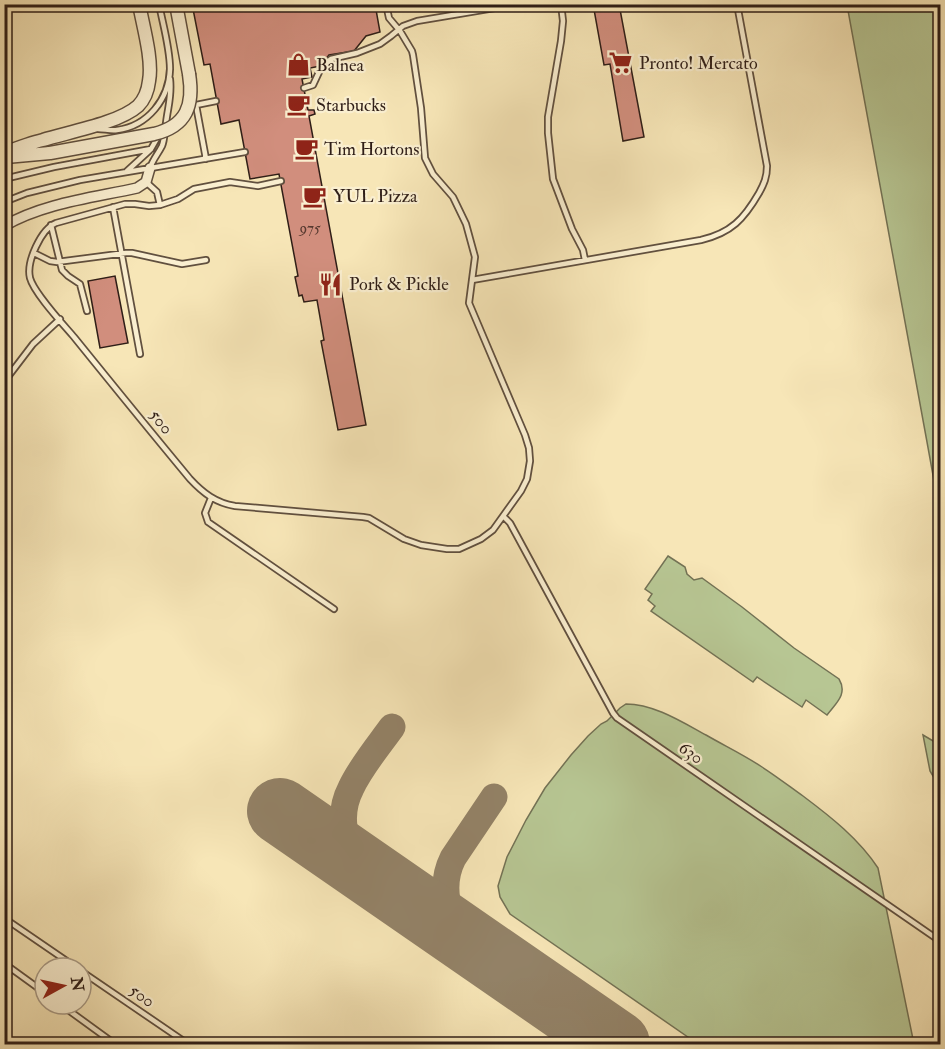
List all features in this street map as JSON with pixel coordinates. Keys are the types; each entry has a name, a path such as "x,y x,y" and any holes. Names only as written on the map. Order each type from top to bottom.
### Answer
{"street":[{"path":"4,155 42,140 87,128 126,113 144,99 149,84 150,70 139,4"},
{"path":"4,155 50,153 162,132 170,129 182,119 189,106 191,92 176,4"},
{"path":"4,226 39,210 137,188 146,182 150,168"}],"lane":[{"path":"150,168 163,143 171,100 169,55 159,4"},
{"name":"500","path":"34,253 29,269 34,286 190,479 211,498 229,505 367,517 413,542 447,549 459,549 481,539 493,530 521,490 530,468 530,454 471,306 469,299 475,257 466,224 453,197 433,174 425,158 421,108 412,51 388,15 386,4"},
{"path":"304,87 310,87 315,83 320,70 331,58 357,53 380,44 406,24 519,4"},
{"path":"561,4 561,41 548,117 548,133 553,179 572,229 583,250 585,260"},
{"path":"472,280 714,236 734,225 750,208 766,180 767,166 737,4"},
{"path":"87,128 116,130 142,122 159,104 169,77"},
{"path":"206,159 196,105 216,101"},
{"path":"127,172 151,149 166,122"},
{"path":"4,178 151,149"},
{"path":"4,202 64,183 245,152"},
{"path":"206,260 182,264 132,253 121,253 60,262 50,261 34,253 43,234 51,225 112,207 131,203 148,206 160,205 178,199 194,189 230,182 258,186 280,181"},
{"path":"146,182 157,192 160,205"},
{"path":"112,207 140,354"},
{"path":"51,225 64,273 80,284 87,311"},
{"path":"4,382 33,344 60,319"},
{"path":"211,498 205,513 208,522 334,609"},
{"name":"630","path":"503,516 513,528 618,718 940,941"},
{"path":"4,918 59,956"},
{"path":"4,965 33,984"},
{"name":"500","path":"93,979 188,1044"},
{"path":"76,1016 115,1044"}],"green space":[{"path":"847,5 940,5 940,514 927,442"},
{"path":"668,556 685,567 687,574 694,580 702,578 839,679 842,694 827,715 806,700 802,707 757,677 753,682 651,611 655,606 648,600 652,594 645,589"},
{"path":"626,704 647,707 667,715 755,763 824,812 862,847 878,868 914,1044 698,1044 510,914 500,897 498,886 507,857 526,820 545,788 571,755 588,736"},
{"path":"923,735 940,745 940,788 930,771"}],"building":[{"path":"192,4 375,4 380,32 366,36 354,51 329,55 320,66 310,68 312,77 302,79 308,110 314,110 315,114 309,116 366,425 338,430 321,341 324,340 317,300 304,302 302,295 299,296 295,277 298,276 279,174 250,179 239,120 221,124 210,64 204,65"},
{"path":"593,4 619,4 644,137 623,141 610,64 604,65"},
{"path":"115,276 128,343 100,348 88,281"}],"taxiway":[{"path":"392,727 351,788 344,808 346,838 355,856 366,868 445,923 450,929"},
{"path":"494,797 453,858 446,889 449,910 460,930 470,941 494,957 496,961"}],"runway":[{"path":"280,811 617,1044"}],"place":[{"name":"Pronto! Mercato","path":"621,63"},
{"name":"Balnea","path":"298,65"},
{"name":"Starbucks","path":"298,105"},
{"name":"Tim Hortons","path":"306,149"},
{"name":"YUL Pizza","path":"315,196"},
{"name":"Pork & Pickle","path":"331,284"}]}
